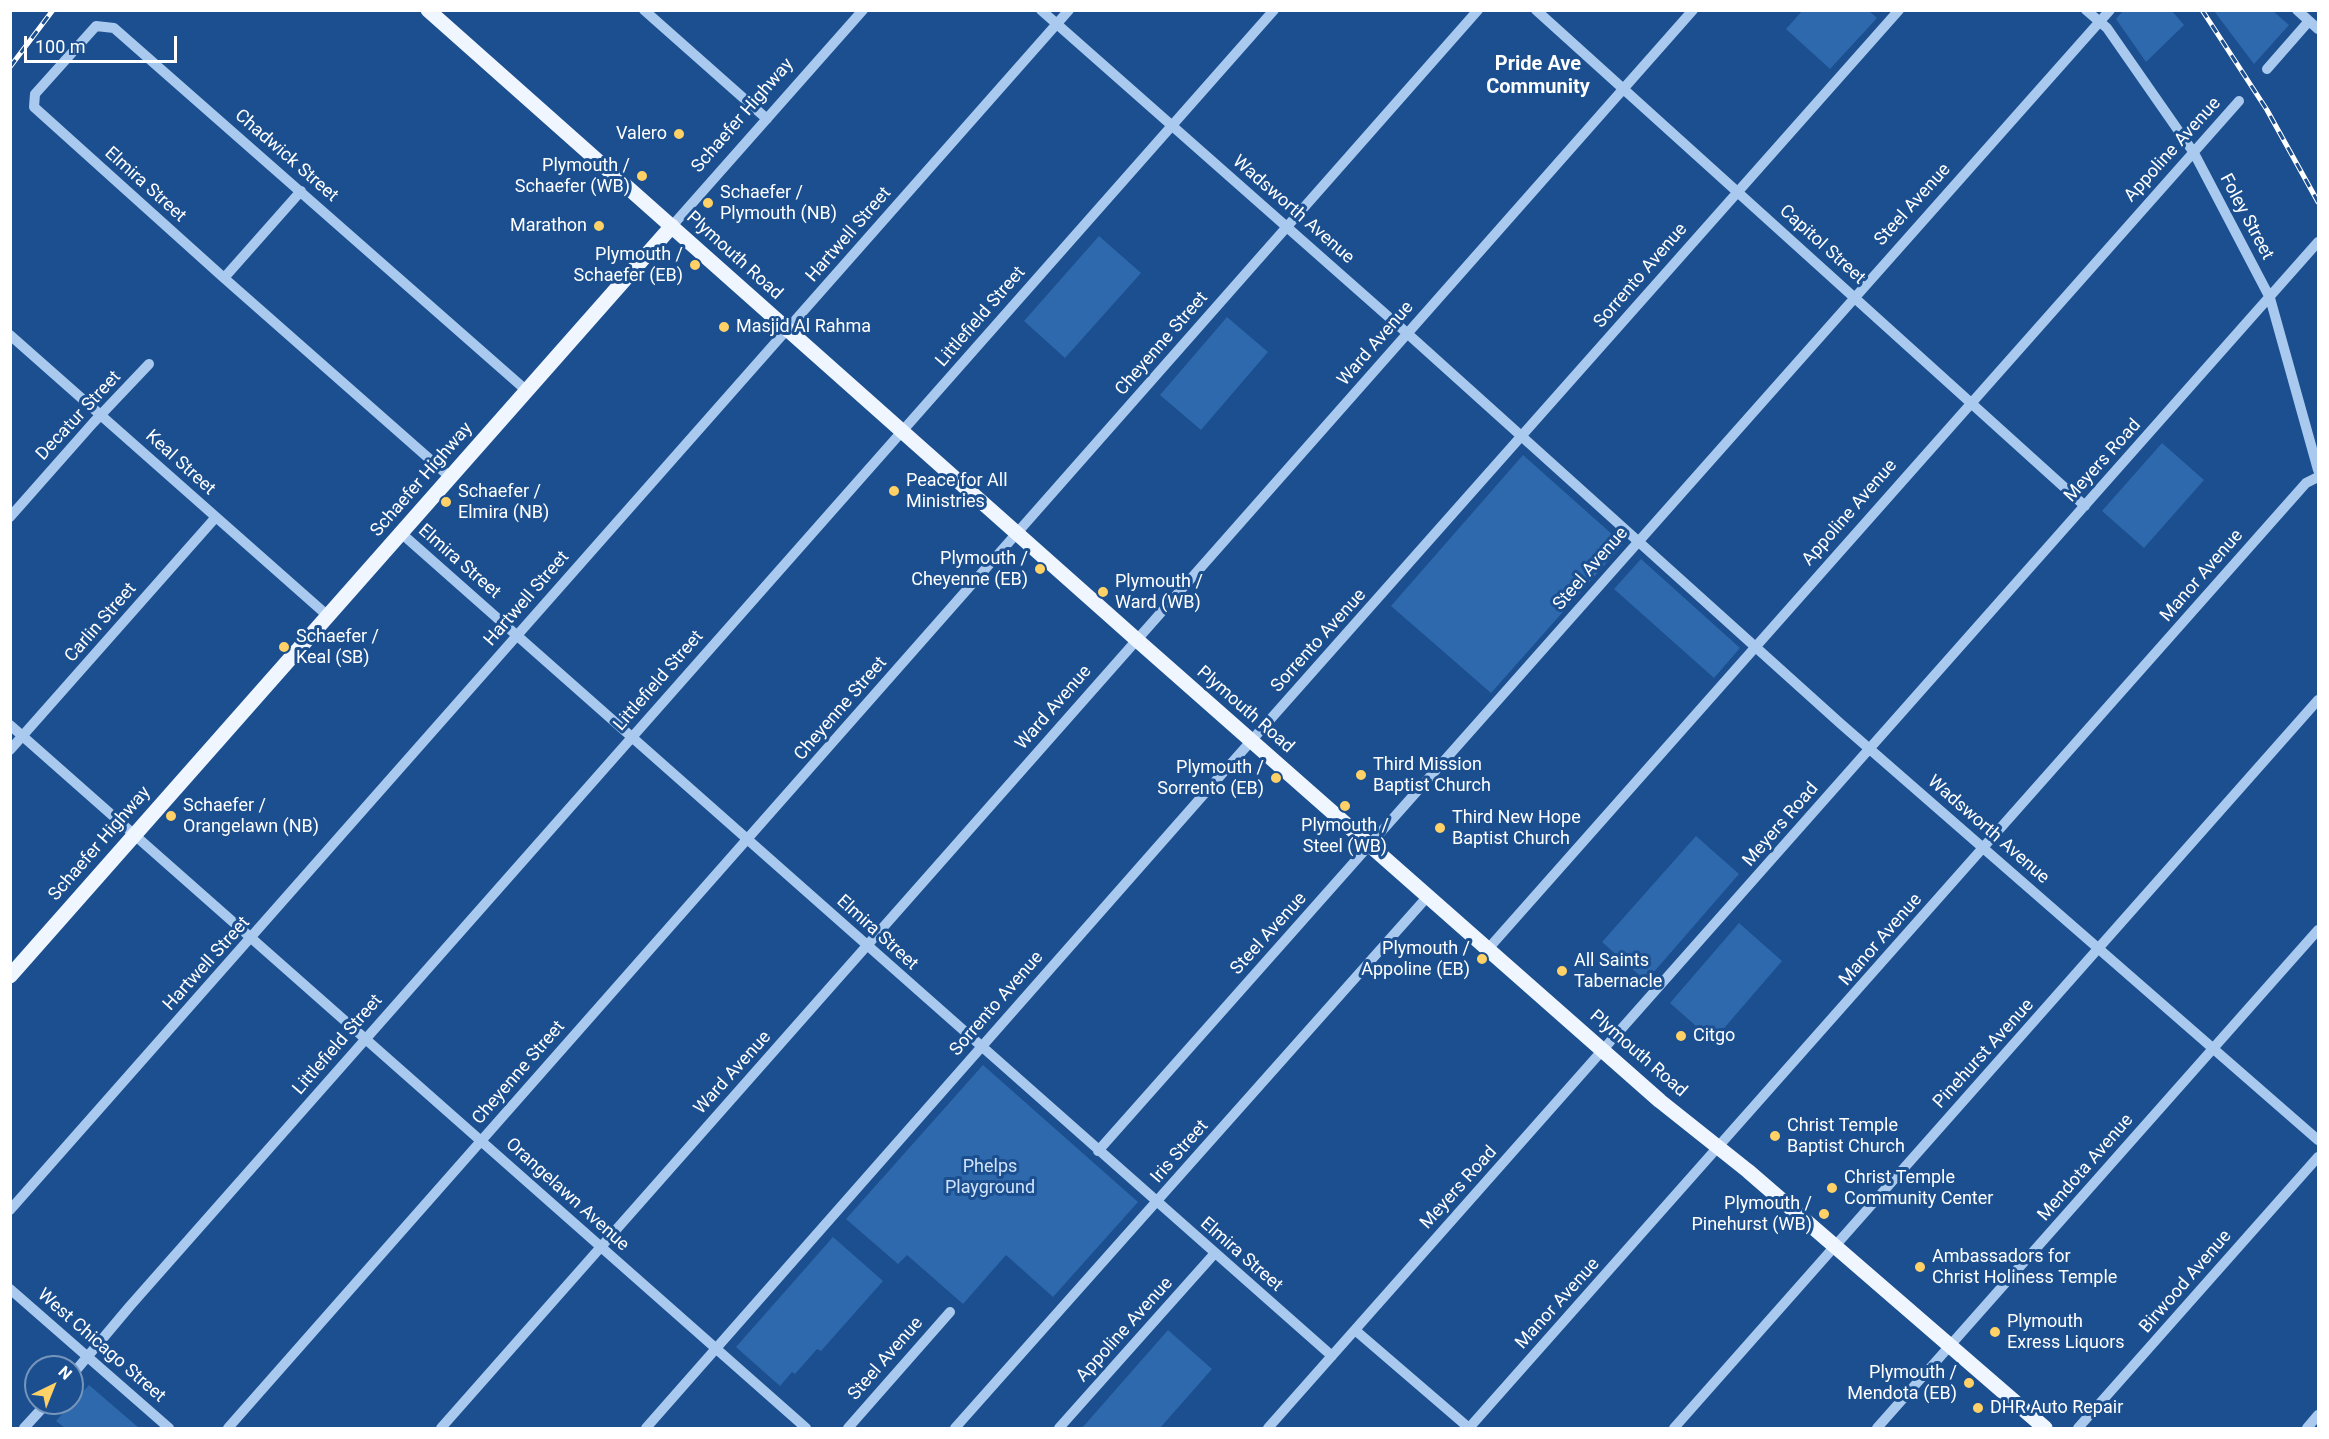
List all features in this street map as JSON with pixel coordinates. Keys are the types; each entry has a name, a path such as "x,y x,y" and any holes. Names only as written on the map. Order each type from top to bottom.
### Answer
{"main road":[{"name":"Plymouth Road","path":"428,10 1660,1101 1836,1246 2045,1428"},
{"name":"Schaefer Highway","path":"10,976 672,226"}],"street":[{"path":"644,10 767,119"},
{"name":"Wadsworth Avenue","path":"1041,10 1408,334 1870,749 2319,1140"},
{"name":"Hartwell Street","path":"10,1210 252,939 1069,10"},
{"name":"Littlefield Street","path":"84,1361 1274,10"},
{"name":"Cheyenne Street","path":"228,1428 1478,10"},
{"name":"Capitol Street","path":"1536,10 2085,506"},
{"name":"Ward Avenue","path":"441,1428 1693,10"},
{"name":"Sorrento Avenue","path":"646,1428 980,1047 1899,10"},
{"name":"Foley Street","path":"2086,10 2107,28 2193,153 2270,298 2319,470"},
{"name":"Steel Avenue","path":"1098,1151 2110,10"},
{"path":"2298,10 2319,29"},
{"name":"Schaefer Highway","path":"672,226 767,119 855,13"},
{"path":"2267,69 2309,21"},
{"name":"Chadwick Street","path":"34,107 35,94 96,26 114,28 527,391"},
{"name":"Appoline Avenue","path":"1488,949 2239,101"},
{"name":"Elmira Street","path":"34,107 450,477"},
{"path":"224,278 301,191"},
{"name":"Meyers Road","path":"1268,1428 2319,242"},
{"name":"Keal Street","path":"10,335 328,616"},
{"name":"Decatur Street","path":"10,517 149,364"},
{"name":"Manor Avenue","path":"1469,1428 2306,483 2319,477"},
{"name":"Carlin Street","path":"10,750 216,517"},
{"name":"Elmira Street","path":"401,533 1332,1356"},
{"name":"Pinehurst Avenue","path":"1674,1428 2319,700"},
{"name":"Orangelawn Avenue","path":"10,725 806,1428"},
{"name":"Iris Street","path":"955,1428 1428,896"},
{"name":"Mendota Avenue","path":"1877,1428 2319,930"},
{"name":"Birwood Avenue","path":"2078,1428 2319,1157"},
{"name":"Appoline Avenue","path":"1059,1428 1215,1253"},
{"name":"West Chicago Street","path":"10,1289 169,1428"},
{"name":"Steel Avenue","path":"848,1428 950,1312"},
{"path":"1355,1330 1469,1428"},
{"path":"24,1428 36,1415"},
{"path":"2307,1428 2319,1415"}],"green space":[{"path":"1803,10 1869,11 1877,18 1830,69 1786,29"},
{"path":"2123,11 2172,11 2184,25 2146,62 2116,19"},
{"path":"2214,11 2273,11 2289,25 2254,64"},
{"path":"1099,236 1141,273 1065,358 1024,321"},
{"path":"1227,317 1268,352 1201,430 1160,395"},
{"path":"2162,443 2204,480 2144,548 2102,511"},
{"path":"1523,455 1623,544 1491,693 1391,606"},
{"path":"1641,559 1740,648 1714,678 1614,589"},
{"path":"1696,836 1739,874 1646,981 1602,942"},
{"path":"1739,923 1782,961 1713,1041 1670,1003"},
{"name":"Phelps Playground","path":"983,1065 1138,1202 1053,1297 1006,1255 963,1304 907,1255 898,1264 846,1219"},
{"path":"833,1237 883,1281 821,1351 817,1349 795,1374 792,1372 780,1386 736,1347"},
{"path":"1168,1330 1212,1369 1160,1428 1082,1428"},
{"path":"89,1385 139,1428 65,1428 56,1421 62,1415 84,1415 84,1390"}],"railway":[{"path":"10,67 53,10"},
{"path":"2202,10 2267,110 2318,202"}],"place":[{"name":"Valero","path":"679,134"},
{"name":"Plymouth / Schaefer (WB)","path":"642,176"},
{"name":"Schaefer / Plymouth (NB)","path":"708,203"},
{"name":"Marathon","path":"599,226"},
{"name":"Plymouth / Schaefer (EB)","path":"695,265"},
{"name":"Masjid Al Rahma","path":"724,327"},
{"name":"Peace for All Ministries","path":"894,491"},
{"name":"Schaefer / Elmira (NB)","path":"446,502"},
{"name":"Plymouth / Cheyenne (EB)","path":"1040,569"},
{"name":"Plymouth / Ward (WB)","path":"1103,592"},
{"name":"Schaefer / Keal (SB)","path":"284,647"},
{"name":"Third Mission Baptist Church","path":"1361,775"},
{"name":"Plymouth / Sorrento (EB)","path":"1276,778"},
{"name":"Plymouth / Steel (WB)","path":"1345,806"},
{"name":"Schaefer / Orangelawn (NB)","path":"171,816"},
{"name":"Third New Hope Baptist Church","path":"1440,828"},
{"name":"Plymouth / Appoline (EB)","path":"1482,959"},
{"name":"All Saints Tabernacle","path":"1562,971"},
{"name":"Citgo","path":"1681,1036"},
{"name":"Christ Temple Baptist Church","path":"1775,1136"},
{"name":"Christ Temple Community Center","path":"1832,1188"},
{"name":"Plymouth / Pinehurst (WB)","path":"1824,1214"},
{"name":"Ambassadors for Christ Holiness Temple","path":"1920,1267"},
{"name":"Plymouth Exress Liquors","path":"1995,1332"},
{"name":"Plymouth / Mendota (EB)","path":"1969,1383"},
{"name":"DHR Auto Repair","path":"1978,1408"}],"district":[{"name":"Pride Ave Community","path":"1538,76"}]}
